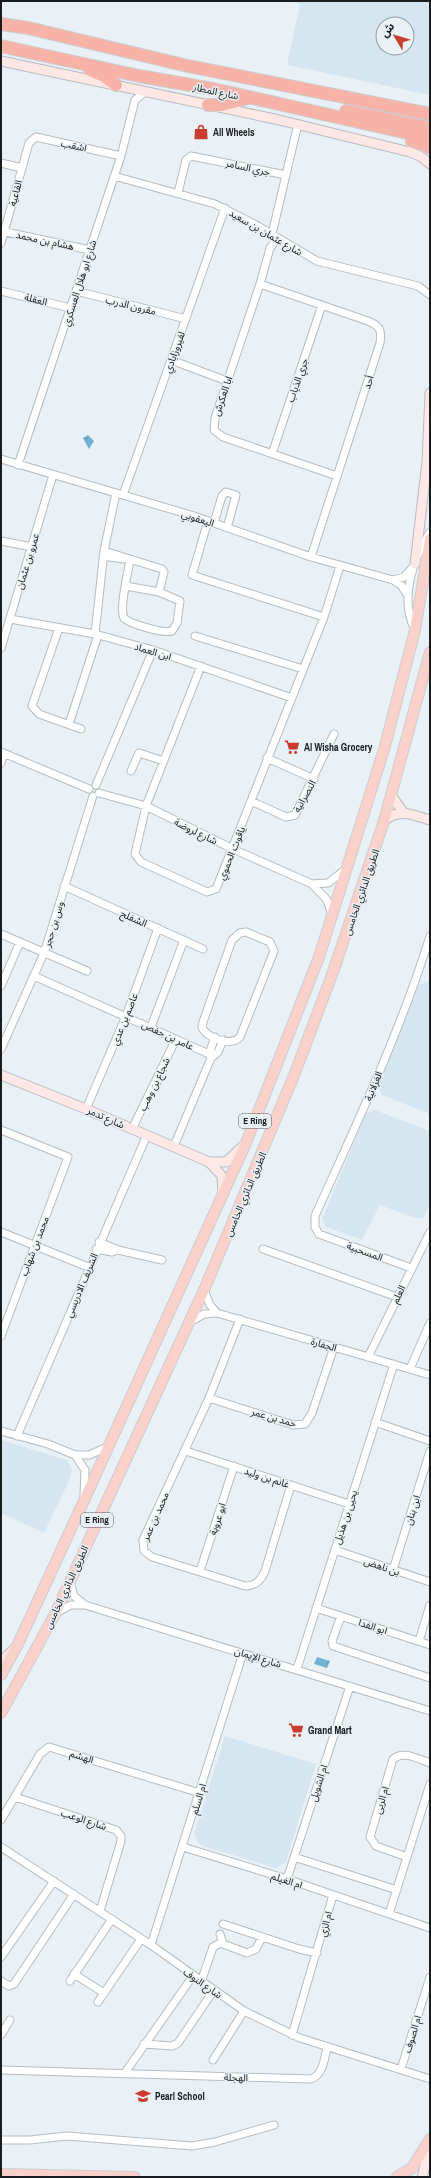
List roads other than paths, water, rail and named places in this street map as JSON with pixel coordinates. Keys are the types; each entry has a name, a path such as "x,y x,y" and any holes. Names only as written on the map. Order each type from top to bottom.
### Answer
{"highway":[{"name":"شارع المطار","path":"1,24 36,30 188,66 430,114"},
{"name":"شارع المطار","path":"1,46 139,76 213,89 430,138"},
{"path":"61,58 104,76 116,85"},
{"path":"208,105 221,105 248,98"},
{"path":"285,105 322,106 430,128"},
{"path":"355,121 371,131 426,145 430,148"}],"main road":[{"name":"الطريق الدائري الخامس","path":"1,1675 18,1644 110,1446 223,1195 246,1143 319,957 348,868 384,746 415,630 430,539"},
{"name":"الطريق الدائري الخامس","path":"1,1713 55,1614 187,1324 204,1290 309,1038 384,821 430,652"},
{"path":"398,2177 412,2168 430,2139"},
{"path":"1,2174 135,2177"}],"street":[{"name":"شارع المطار","path":"1,61 298,124 410,152 429,163"},
{"path":"130,88 136,100 145,92"},
{"name":"شارع ابو هلال العسكري","path":"18,465 121,156 136,100"},
{"path":"275,236 286,175 298,124"},
{"name":"اشقب","path":"29,143 36,137 121,156"},
{"name":"القاعية","path":"1,243 3,231 29,143"},
{"name":"جري السامر","path":"178,193 184,164 191,156 286,175"},
{"path":"1,163 22,168"},
{"name":"شارع عثمان بن سعيد","path":"114,176 178,193 225,208 317,261 418,286 430,295"},
{"name":"لفيروزابادي","path":"69,724 97,635 104,553 119,494 171,360 225,208"},
{"name":"هشام بن محمد","path":"3,231 90,250"},
{"name":"ابا العكرش","path":"275,236 214,418 214,430 223,437 337,476"},
{"name":"أحد","path":"260,284 373,323 381,330 380,343 310,557"},
{"name":"شارع عثمان بن سعيد","path":"418,286 430,284"},
{"name":"العقلة","path":"1,291 70,308"},
{"name":"مقرون الدرب","path":"76,291 186,319"},
{"name":"جري الذياب","path":"272,454 322,305"},
{"path":"171,360 227,380"},
{"path":"415,630 409,615 408,596 415,564 427,462 430,393"},
{"name":"اليعقوبي","path":"1,459 211,522 310,557 393,580"},
{"name":"عمرو بن عثمان","path":"1,648 53,475"},
{"path":"227,528 236,495 226,492 222,496 211,522 192,575 324,617"},
{"path":"393,580 408,575 415,564 430,532"},
{"path":"1,541 32,547"},
{"path":"104,553 162,569 164,576 159,592"},
{"path":"126,586 159,592 178,598 181,603 177,623 168,632 130,622 124,618 122,611 128,559"},
{"name":"ياقوت الحموي","path":"201,666 146,806 135,854 141,862 207,892 216,889 233,849 267,758 324,617 340,566"},
{"path":"393,580 401,584 408,596"},
{"name":"ابن العماد","path":"10,619 97,635 153,650 292,698"},
{"path":"59,628 32,706 39,714 81,729"},
{"path":"195,636 304,669"},
{"path":"1,763 2,752 89,789 89,793 96,794 99,787 96,785 153,650"},
{"name":"النصرانية","path":"251,801 282,816 291,817 298,811 334,734"},
{"path":"131,771 139,753 164,761"},
{"path":"267,758 314,779"},
{"path":"89,789 91,786 96,785"},
{"name":"شارع لروضة","path":"96,794 146,806 233,849 312,884 327,900 332,916"},
{"name":"وس بن حجر","path":"1,1049 44,953 64,886 96,794"},
{"path":"391,795 403,812"},
{"path":"384,821 393,815 403,812 430,820"},
{"path":"312,884 323,884 334,880 348,868"},
{"name":"الشفلح","path":"64,886 203,949"},
{"name":"عاصم بن عدي","path":"86,1109 126,1016 158,928"},
{"path":"240,932 246,932 270,942 274,951 240,1037 232,1042 223,1040 203,1030 203,1022 232,940 240,932"},
{"path":"1,934 87,971"},
{"name":"الغزلانية","path":"319,1234 315,1226 315,1216 372,1089 419,972 430,936"},
{"path":"151,1027 184,940"},
{"path":"1,986 20,942"},
{"name":"عامر بن حفص","path":"34,976 151,1027 210,1056"},
{"path":"174,1146 210,1056 215,1037"},
{"name":"شجاع بن وهب","path":"132,1129 176,1039"},
{"path":"210,1056 218,1052 223,1040"},
{"name":"شارع تدمر","path":"1,1075 86,1109 209,1162 217,1168 222,1176 223,1195"},
{"name":"محمد بن شهاب","path":"1,1130 68,1157 1,1336"},
{"name":"الشريف الادريسي","path":"17,1436 88,1267 147,1136"},
{"name":"شارع تدمر","path":"209,1162 222,1162 230,1160 246,1143"},
{"path":"1,1232 88,1267"},
{"name":"العلم","path":"368,1357 430,1232"},
{"name":"المسحبية","path":"319,1234 411,1268"},
{"path":"98,1246 162,1260"},
{"path":"263,1249 397,1297"},
{"path":"204,1290 210,1305 217,1312"},
{"path":"187,1324 204,1314 217,1312"},
{"name":"الجفارة","path":"217,1312 430,1375"},
{"name":"محمد بن عمر","path":"240,1319 210,1398 143,1540 142,1546 147,1554 152,1557 245,1586 251,1586 257,1583 265,1571 291,1485"},
{"path":"410,1369 430,1323"},
{"name":"حمد بن عمر","path":"210,1398 293,1425 306,1424 312,1413 334,1347"},
{"name":"يحيى بن هذيل","path":"297,1669 394,1364"},
{"path":"375,1422 430,1440"},
{"path":"1,1431 75,1455 89,1455 110,1446"},
{"name":"غانم بن وليد","path":"186,1450 349,1504"},
{"name":"ابن بنان","path":"393,1570 430,1451"},
{"path":"75,1455 85,1470 82,1505"},
{"name":"ابو عروبة","path":"200,1571 234,1466"},
{"name":"بن ناهض","path":"335,1550 430,1582"},
{"path":"71,1577 72,1592 77,1600 85,1605"},
{"name":"شارع الإيمان","path":"55,1614 71,1605 85,1605 430,1711"},
{"path":"418,1641 430,1605"},
{"name":"ابو الفدا","path":"316,1608 430,1645"},
{"path":"341,1616 332,1641 333,1646 430,1678"},
{"path":"1,1662 18,1644"},
{"name":"ام السلم","path":"150,1945 183,1847 242,1653"},
{"name":"ام الشويل","path":"287,1879 350,1686"},
{"name":"الهشم","path":"1,1820 40,1754 49,1747 200,1793"},
{"name":"ام الربى","path":"407,1857 376,1846 370,1837 393,1759 398,1755 403,1755 430,1763"},
{"path":"390,1914 430,1784"},
{"name":"شارع الوعب","path":"15,1797 116,1830 119,1833 121,1841 100,1911"},
{"name":"ام الغيلم","path":"183,1847 287,1879 430,1928"},
{"name":"شارع النوف","path":"2,1850 100,1911 150,1945 200,1982 244,2011 292,2035 327,2048 429,2078"},
{"path":"294,1857 397,1890"},
{"path":"1,1957 54,1881"},
{"path":"1,1981 9,1986 17,1981 74,1894"},
{"name":"ام الزي","path":"292,2035 333,1895"},
{"path":"70,1981 112,1919"},
{"path":"223,1924 262,1938 317,1953"},
{"path":"200,1982 213,1947 221,1938 226,1946 250,1953 256,1949 262,1938"},
{"path":"98,2002 141,1939"},
{"path":"74,1974 104,1993"},
{"path":"124,2074 193,1976"},
{"name":"ام الصوف","path":"401,2069 430,1977"},
{"path":"144,2044 172,2046 178,2043 214,1990"},
{"path":"213,2060 244,2011"},
{"path":"1,2035 10,2020"},
{"name":"الهجلة","path":"1,2070 310,2079 321,2071 327,2048"},
{"path":"1,2140 30,2140 67,2136 192,2146 211,2143 274,2126"},
{"path":"422,2177 430,2146"}],"water":[{"path":"88,435 94,441 89,449 83,438"},
{"path":"317,1657 330,1661 327,1668 314,1664"}],"place":[{"name":"All Wheels","path":"201,132"},
{"name":"Al Wisha Grocery","path":"292,747"},
{"name":"Grand Mart","path":"296,1730"},
{"name":"Pearl School","path":"143,2096"}]}
